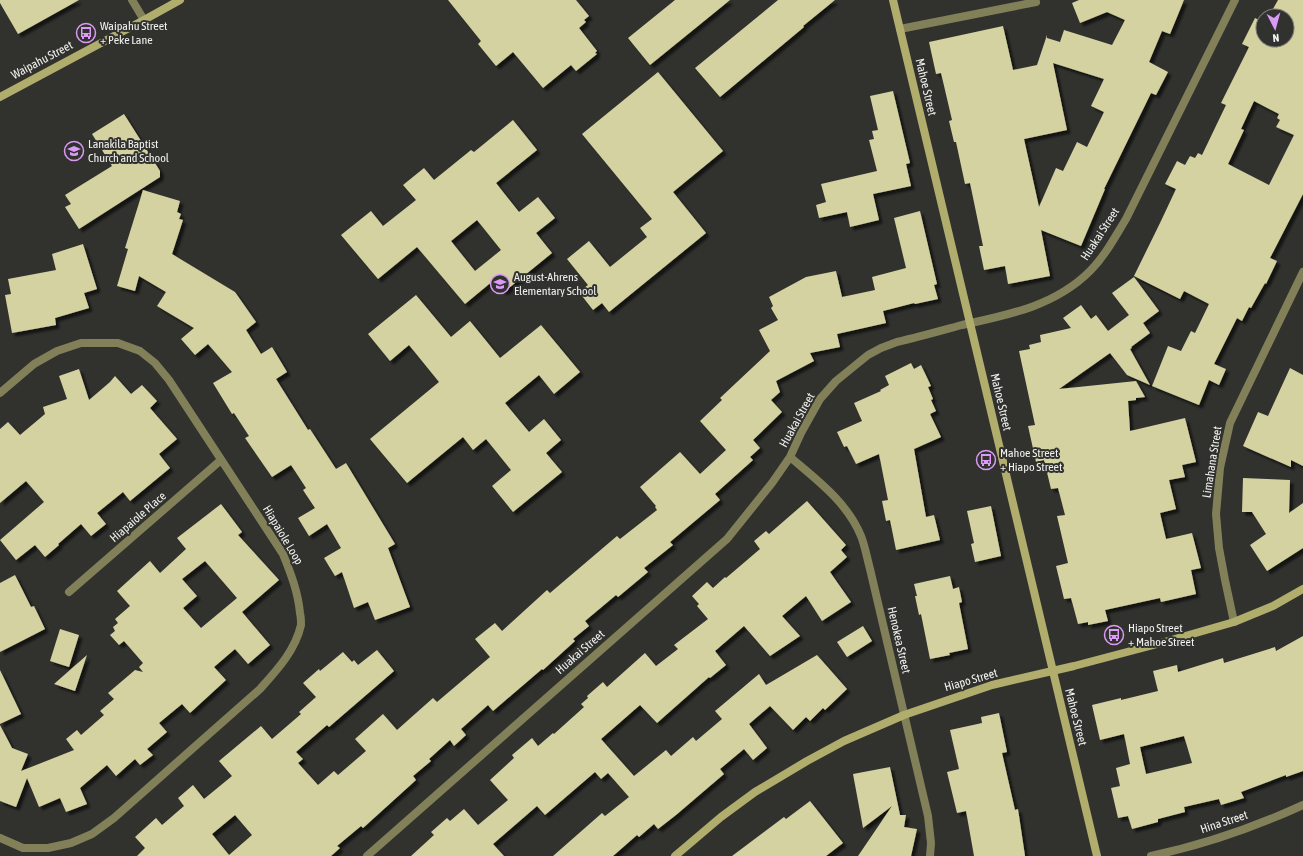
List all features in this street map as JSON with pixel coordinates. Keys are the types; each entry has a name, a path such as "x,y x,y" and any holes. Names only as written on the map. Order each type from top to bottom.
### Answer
{"street":[{"path":"132,0 144,20"},
{"name":"Waipahu Street","path":"0,97 180,0"},
{"name":"Mahoe Street","path":"893,0 1097,856"},
{"name":"Huakai Street","path":"367,856 727,539 772,483 790,457 801,433 820,399 836,381 868,355 897,342 1025,310 1067,290 1090,271 1109,246 1126,219 1235,0"},
{"path":"900,29 1036,2"},
{"name":"Limahana Street","path":"1234,622 1219,548 1216,514 1220,468 1230,423 1303,272"},
{"name":"Hiapaiole Loop","path":"0,393 34,364 56,351 81,344 118,343 140,351 155,363 169,380 283,554 293,577 299,600 301,624 293,646 281,665 260,689 114,818 92,834 71,843 22,852 0,838"},
{"name":"Henokea Street","path":"790,457 837,498 851,517 861,536 928,816 931,843 930,856"},
{"name":"Hiapaiole Place","path":"69,592 221,460"},
{"name":"Hiapo Street","path":"675,856 721,817 755,792 844,741 904,715 942,701 992,686 1161,643 1234,622 1273,606 1303,589"},
{"name":"Hina Street","path":"1151,856 1214,840 1274,818 1303,805"}],"building":[{"path":"0,0 79,0 18,34 0,3"},
{"path":"448,0 576,0 589,16 584,20 586,22 579,28 597,51 595,53 597,54 576,71 571,65 543,88 513,52 496,66 478,44 481,41"},
{"path":"675,0 730,0 650,65 628,38"},
{"path":"778,0 835,0 720,97 695,68"},
{"path":"1079,0 1184,0 1170,34 1162,31 1149,62 1168,72 1156,95 1151,93 1104,189 1081,246 1041,230 1050,276 1008,284 1005,266 984,270 979,246 983,246 970,183 965,184 956,142 954,142 949,121 952,120 941,73 936,74 929,42 1003,26 1013,70 1037,65 1047,35 1047,38 1060,42 1064,30 1112,45 1125,20 1107,12 1080,23 1072,3","holes":["1053,63 1104,79 1091,106 1104,112 1087,147 1077,142 1063,171 1056,168 1039,207 1024,139 1067,130"]},
{"path":"1278,0 1303,0 1303,194 1270,258 1277,261 1266,284 1265,283 1251,308 1249,307 1242,321 1237,318 1214,364 1226,369 1219,385 1209,380 1199,405 1152,386 1168,346 1181,351 1191,331 1195,333 1209,304 1184,291 1180,299 1134,276 1176,189 1165,184 1177,161 1185,165 1190,156 1195,158 1198,153 1202,155 1226,105 1221,103 1249,47 1242,44 1255,18 1255,48 1295,48 1295,8 1274,8","holes":["1254,101 1279,114 1277,118 1280,120 1276,127 1294,135 1269,185 1228,164 1244,130 1241,129"]},
{"path":"658,72 723,151 673,192 706,233 609,312 602,303 593,310 579,292 588,285 567,259 589,241 610,267 647,237 640,228 652,219 582,134"},
{"path":"893,91 910,163 906,164 911,186 873,194 879,220 850,227 847,212 819,218 816,205 826,202 821,184 877,171 869,140 874,139 872,131 878,130 870,96"},
{"path":"124,114 160,171 160,177 79,229 65,207 71,204 65,195 112,166 92,134"},
{"path":"513,120 537,150 496,183 519,212 538,197 555,218 536,233 552,253 504,292 494,280 465,304 417,247 378,279 341,235 371,211 383,226 416,200 403,185 424,168 434,180 471,150 474,152","holes":["477,220 501,250 475,271 451,241"]},
{"path":"143,190 180,201 177,212 181,214 179,219 183,220 172,254 235,292 256,322 246,330 261,354 272,347 287,372 276,379 308,430 310,429 336,469 346,463 395,544 388,548 410,607 375,620 368,602 354,608 342,572 335,576 324,558 341,548 327,524 309,536 298,518 315,508 303,490 306,488 291,465 272,477 245,438 249,436 234,413 232,414 213,383 232,372 208,344 195,355 181,339 194,328 157,306 166,292 139,276 135,291 117,286 128,249 125,248"},
{"path":"920,211 937,284 934,285 938,299 914,303 883,311 886,323 837,334 840,347 810,353 814,361 776,381 780,392 771,400 782,412 753,440 760,448 750,457 753,460 715,494 720,500 670,542 673,545 644,568 648,572 618,597 616,595 585,621 589,626 573,639 575,641 543,670 542,669 493,711 488,705 461,729 466,735 454,746 450,740 429,759 431,761 413,776 416,780 363,828 361,826 337,846 340,848 331,856 137,856 145,848 135,837 156,818 162,825 184,806 178,798 193,785 204,799 232,776 219,761 261,726 272,739 301,714 299,712 316,697 303,683 319,669 320,671 343,652 352,662 354,660 358,665 377,650 394,671 329,727 327,725 296,752 303,759 298,763 318,785 334,771 338,775 366,751 355,739 383,714 397,730 433,698 437,702 490,657 475,639 495,623 502,631 547,590 550,593 617,536 620,539 657,510 655,507 656,506 640,487 680,452 700,474 726,450 700,421 722,400 720,398 770,351 759,330 778,320 771,308 773,306 769,297 806,277 836,271 842,297 875,290 872,277 906,268 894,218","holes":["235,815 252,835 229,855 212,834"]},
{"path":"83,244 97,289 84,293 89,308 55,318 56,325 12,333 5,295 11,294 8,279 56,270 52,254"},
{"path":"1134,277 1159,311 1143,323 1150,333 1130,349 1150,385 1127,375 1110,353 1059,389 1136,381 1145,397 1128,401 1130,431 1185,418 1196,462 1182,465 1185,477 1169,480 1176,509 1160,513 1166,539 1192,533 1201,568 1191,570 1196,594 1161,602 1160,598 1105,610 1108,621 1088,625 1088,622 1078,624 1071,598 1064,599 1056,566 1068,563 1057,516 1065,515 1058,488 1051,489 1044,460 1036,462 1028,426 1035,425 1019,351 1030,349 1029,345 1041,342 1040,335 1071,328 1063,318 1081,305 1091,319 1096,315 1108,331 1129,315 1112,293"},
{"path":"416,295 451,337 470,321 500,358 541,325 580,372 554,394 539,375 505,403 529,432 544,419 561,440 546,453 562,472 513,512 492,486 511,470 486,439 473,450 463,437 407,483 370,439 439,382 409,345 390,361 368,334"},
{"path":"911,363 914,369 921,365 931,386 928,387 933,399 931,400 936,411 930,414 941,437 914,449 926,517 934,515 940,540 896,550 890,520 886,521 882,501 888,500 879,454 856,464 847,446 844,447 837,432 862,421 854,403 881,391 880,390 889,385 885,376"},
{"path":"1290,368 1303,375 1303,466 1291,460 1291,467 1243,446 1258,412 1268,416"},
{"path":"79,369 89,400 115,376 131,394 142,385 157,401 150,408 177,439 159,454 170,468 130,501 123,492 97,513 106,524 91,536 81,524 45,557 35,545 16,560 0,540 44,502 26,481 0,503 0,429 8,422 20,435 45,414 43,407 67,399 59,376"},
{"path":"1243,478 1290,480 1289,513 1303,503 1303,548 1267,571 1250,545 1266,534 1252,512 1242,512"},
{"path":"807,501 846,545 841,550 847,557 830,572 851,602 822,621 806,596 782,616 800,636 770,656 744,626 715,651 726,665 710,678 709,677 657,723 640,705 601,739 634,776 666,750 671,756 693,737 696,741 722,719 715,711 759,674 766,685 817,655 847,689 825,710 823,708 810,721 806,717 793,730 770,706 749,724 767,748 753,760 744,749 720,769 724,774 676,815 658,829 654,824 639,837 637,835 613,856 553,856 602,813 605,816 629,797 608,773 601,779 595,772 545,815 537,806 493,844 504,856 411,856 434,835 431,832 447,818 450,821 464,809 478,825 508,800 490,780 514,758 512,755 532,738 538,746 553,733 554,734 584,707 581,704 588,698 587,696 603,682 607,687 645,653 656,666 678,649 674,645 708,619 697,606 699,604 692,596 707,582 713,588 725,577 726,578 760,549 754,541 766,531 769,534"},
{"path":"221,504 242,532 238,535 279,580 242,612 270,645 248,664 235,649 214,667 226,680 190,713 182,704 159,723 167,732 147,749 153,755 140,765 135,759 116,776 107,765 80,788 87,804 66,812 60,798 39,807 27,778 16,807 0,801 0,725 12,748 28,754 21,771 74,750 66,739 77,730 81,735 104,715 100,711 114,699 108,693 135,670 143,672 139,667 143,663 124,641 119,645 110,635 115,631 113,627 118,623 115,619 130,606 117,591 150,561 160,573 186,549 177,538","holes":["205,561 237,598 201,628 183,608 197,596 182,579"]},
{"path":"991,506 1001,556 975,562 971,544 974,543 967,511"},
{"path":"15,575 31,607 34,606 45,629 0,652 0,583"},
{"path":"950,576 953,589 959,587 962,602 959,603 968,649 949,653 950,655 930,659 921,614 919,615 914,584"},
{"path":"863,626 872,641 847,657 837,642"},
{"path":"60,629 79,635 69,667 50,661"},
{"path":"1303,636 1303,771 1286,777 1286,775 1241,792 1244,798 1221,805 1219,799 1184,807 1185,812 1158,819 1158,822 1132,829 1128,816 1118,818 1111,788 1120,786 1116,768 1130,764 1124,734 1100,740 1092,705 1158,691 1153,671 1177,665 1178,672 1223,658 1224,663 1275,647 1276,651","holes":["1184,736 1192,763 1146,774 1140,747"]},
{"path":"87,655 75,691 54,684"},
{"path":"0,670 21,714 0,724"},
{"path":"999,713 1007,752 1002,753 1015,810 1018,809 1025,856 974,856 966,811 957,813 947,772 959,769 950,730 982,723 981,717"},
{"path":"890,767 900,815 906,815 904,827 917,829 911,856 858,856 892,806 863,828 853,774"},
{"path":"810,801 843,843 826,856 732,856 784,817 786,819"}],"place":[{"name":"Waipahu Street + Peke Lane","path":"86,33"},
{"name":"Lanakila Baptist Church and School","path":"74,151"},
{"name":"August-Ahrens Elementary School","path":"500,284"},
{"name":"Mahoe Street + Hiapo Street","path":"986,460"},
{"name":"Hiapo Street + Mahoe Street","path":"1114,635"}]}
